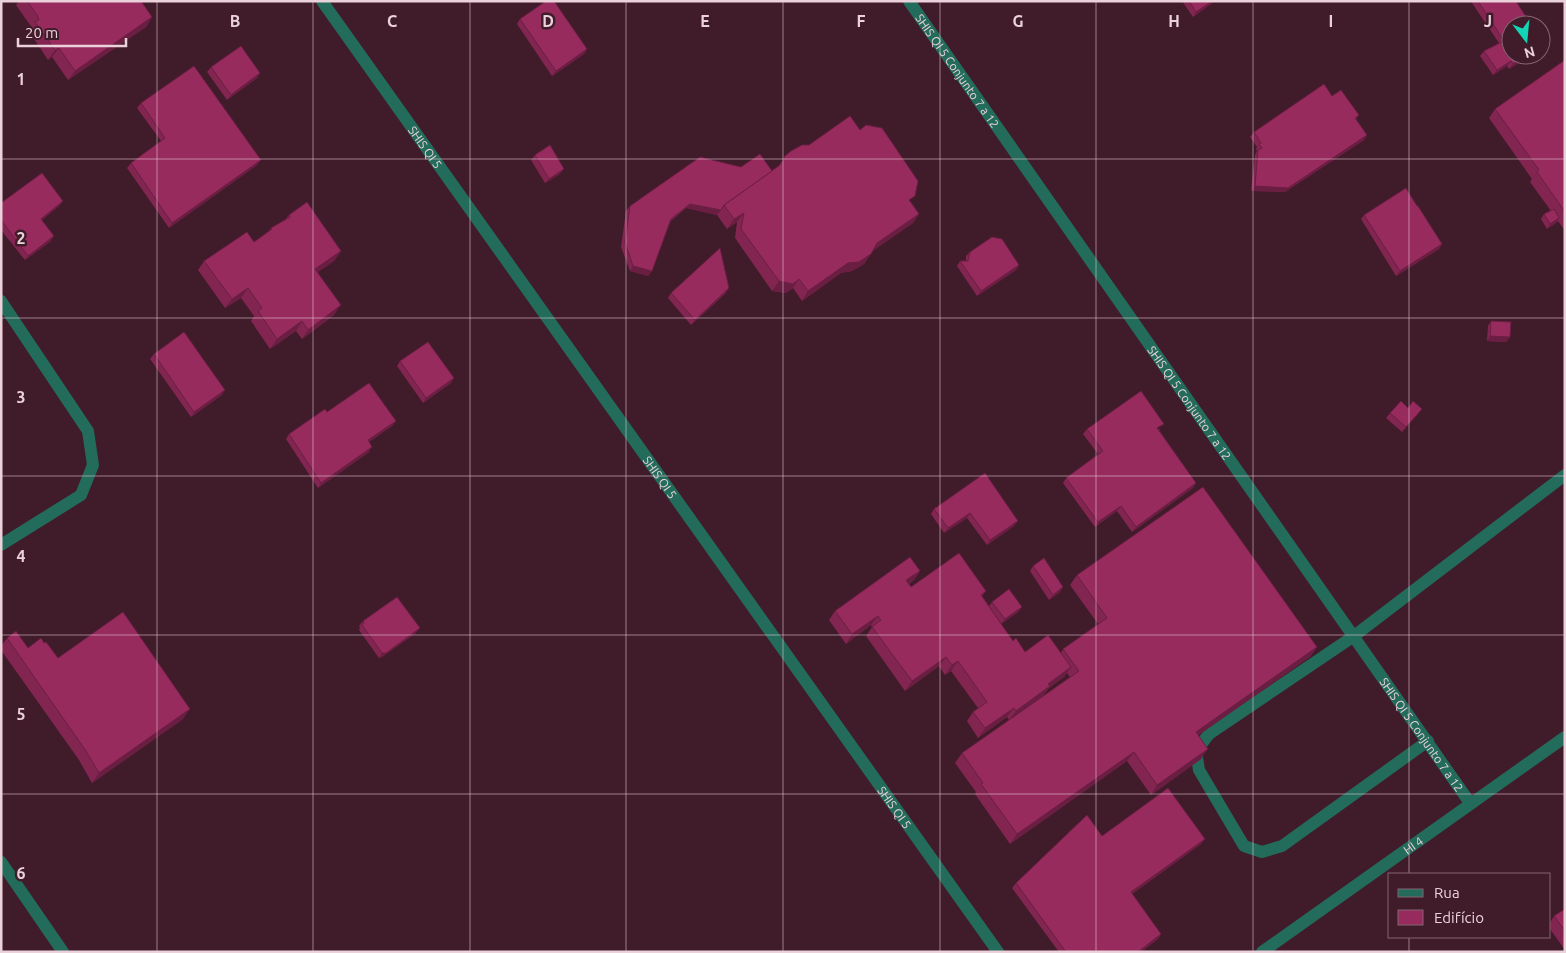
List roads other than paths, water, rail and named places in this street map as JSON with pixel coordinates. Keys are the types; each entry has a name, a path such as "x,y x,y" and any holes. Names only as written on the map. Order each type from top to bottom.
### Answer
{"street":[{"name":"SHIS QI 5","path":"322,1 998,952"},
{"name":"SHIS QI 5 Conjunto 7 a 12","path":"909,1 1470,803"},
{"path":"1,300 88,431 93,465 81,495 1,545"},
{"path":"1428,741 1282,846 1262,852 1244,846 1199,770 1196,751 1209,734 1354,636 1565,475"},
{"name":"HI 4","path":"1262,952 1565,737"},
{"path":"1,862 64,952"}]}
